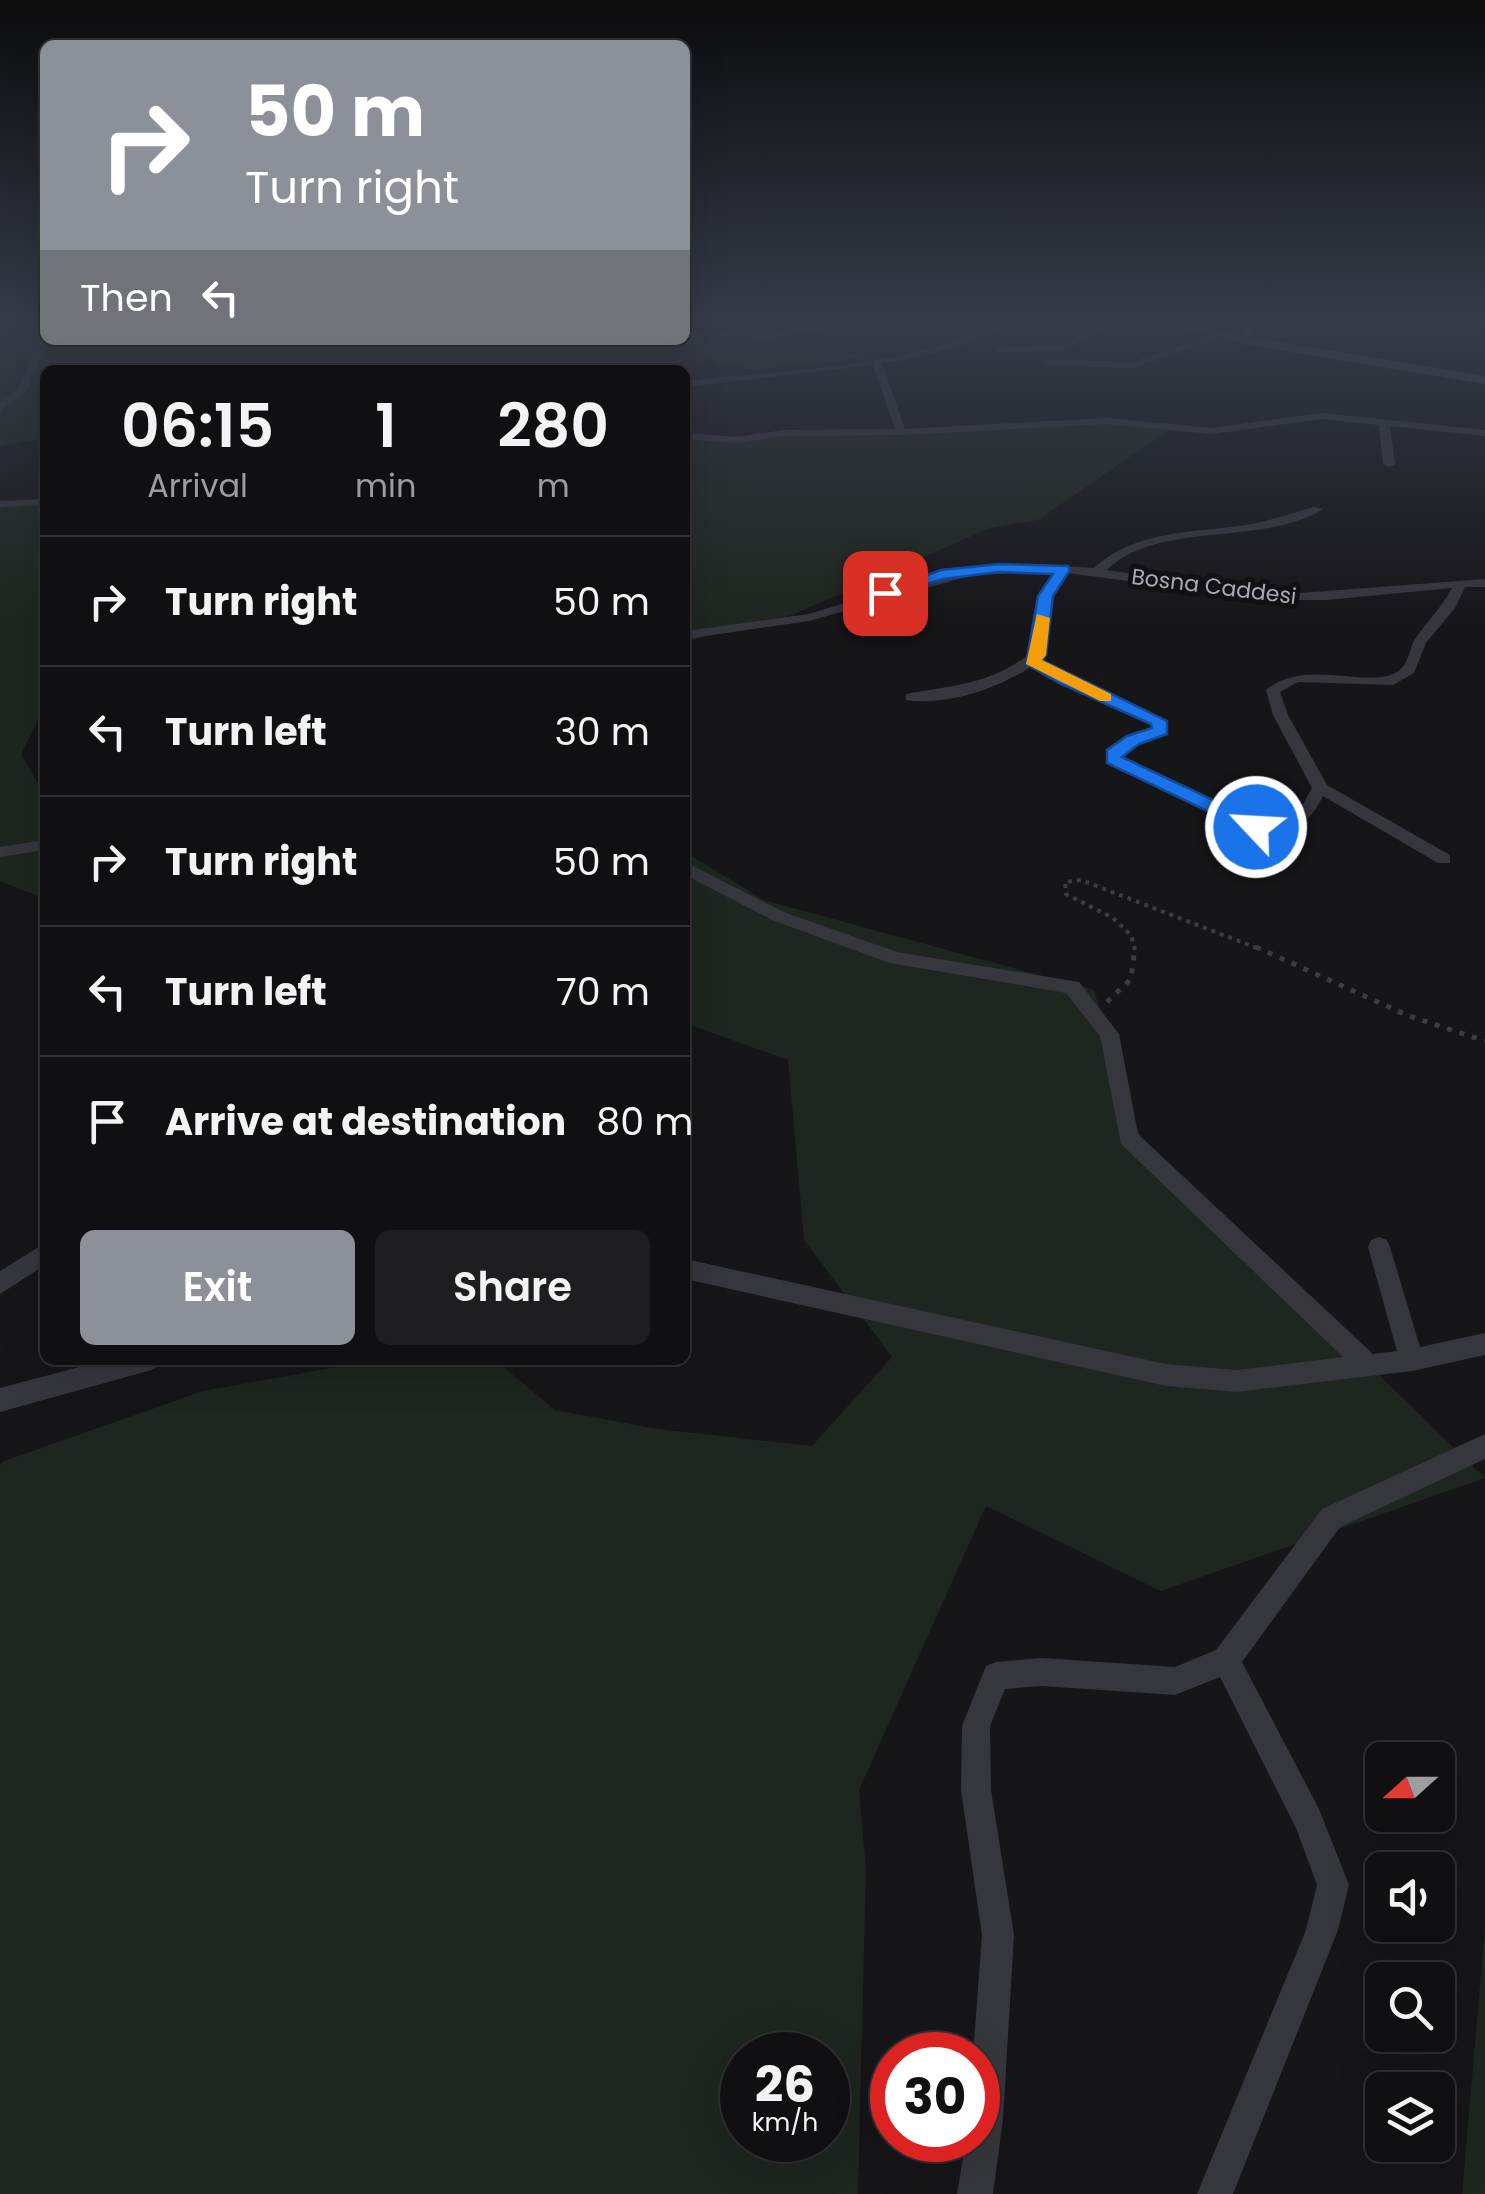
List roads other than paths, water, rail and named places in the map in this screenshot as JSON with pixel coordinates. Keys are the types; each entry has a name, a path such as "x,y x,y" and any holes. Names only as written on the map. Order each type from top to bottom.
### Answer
{"street":[{"path":"899,422 902,432"},
{"path":"690,436 737,440 784,433 902,432 1066,422"},
{"path":"1130,422 1212,431 1283,422"},
{"path":"1295,422 1295,436"},
{"path":"1384,422 1389,464"},
{"path":"1388,422 1485,433"},
{"path":"0,504 40,502"},
{"path":"1096,572 1115,557 1152,543 1271,524 1317,509"},
{"name":"Bosna Caddesi","path":"690,635 769,627 829,612 941,575 999,568 1096,572 1297,597 1485,583"},
{"path":"910,697 960,692 992,682 1031,661 1038,655 1046,596 1063,570"},
{"path":"1444,859 1320,788 1314,768 1274,703 1273,690 1296,678 1388,682 1399,678 1409,670 1420,642 1450,605 1461,583"},
{"path":"1031,661 1066,681 1158,721 1161,730 1133,740 1113,759 1256,827"},
{"path":"1288,824 1306,814 1320,788"},
{"path":"0,852 40,846"},
{"path":"690,871 778,916 894,958 1072,986 1109,1034 1128,1138 1369,1366"},
{"path":"1379,1247 1412,1360"},
{"path":"0,1284 40,1256"},
{"path":"690,1270 1166,1375 1237,1381 1412,1360 1485,1344"},
{"path":"0,1400 130,1365"},
{"path":"975,2194 986,2119 998,1934 976,1790 976,1726 996,1676 1042,1672 1176,1681 1226,1660 1331,1518 1485,1446"},
{"path":"1215,2194 1322,1930 1332,1885 1308,1820 1226,1660"}]}
